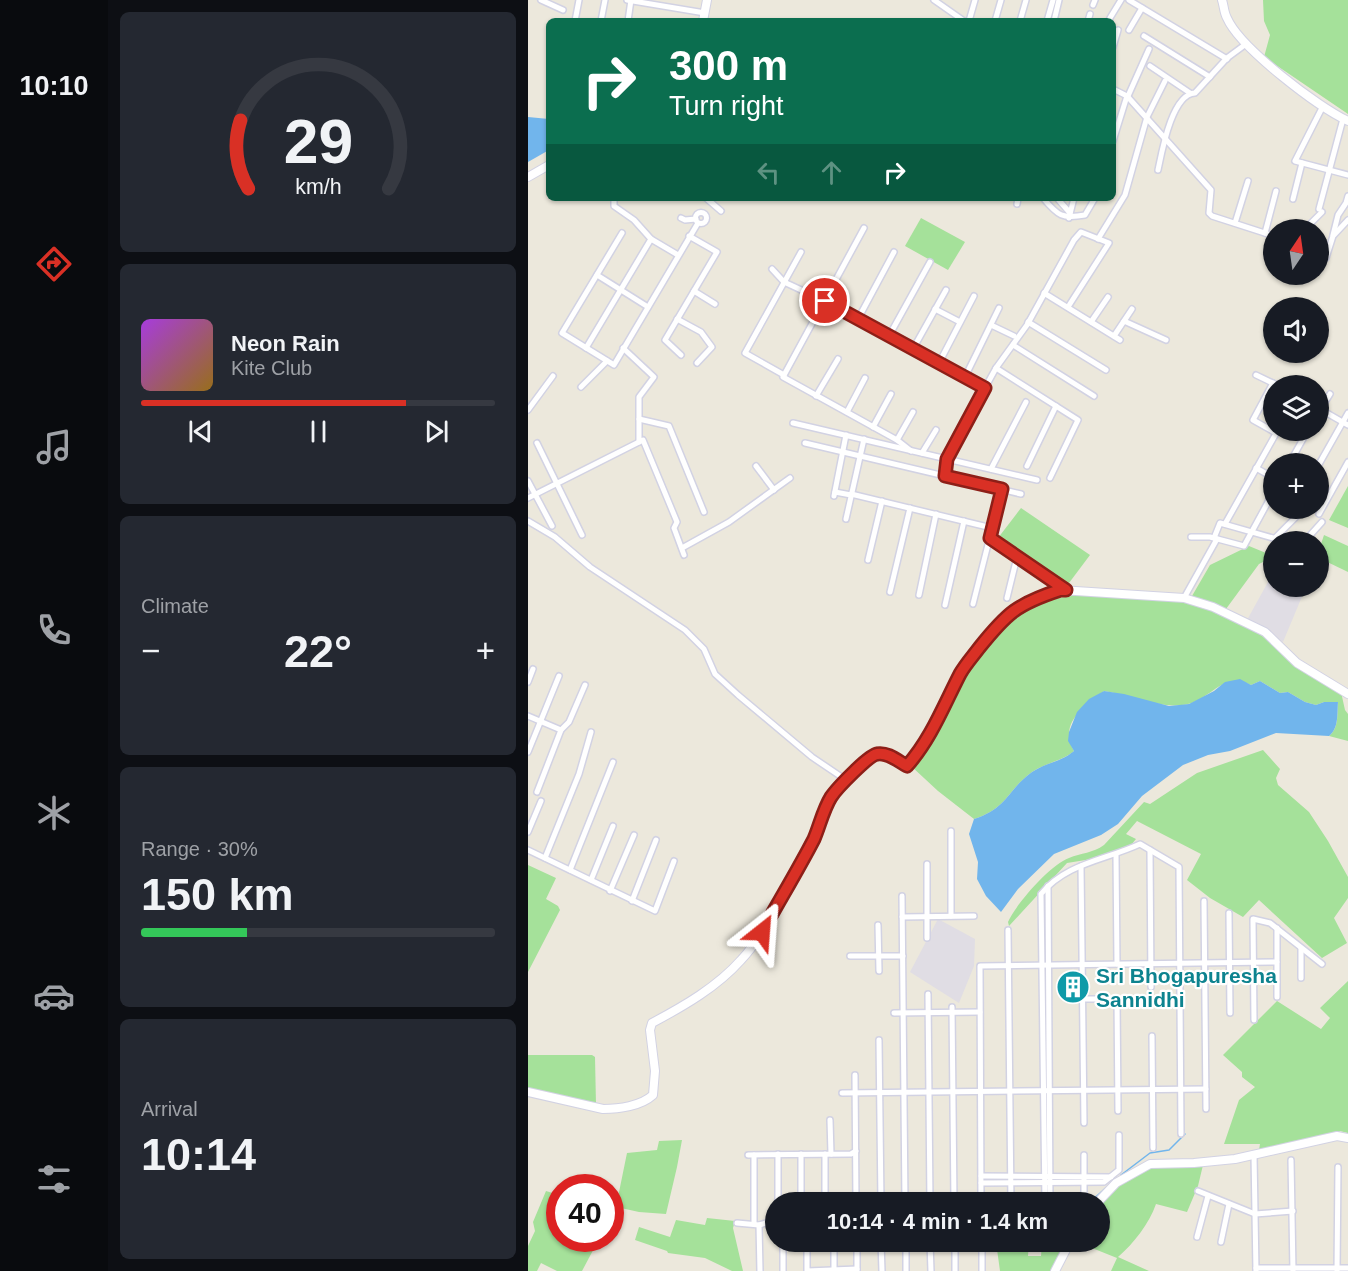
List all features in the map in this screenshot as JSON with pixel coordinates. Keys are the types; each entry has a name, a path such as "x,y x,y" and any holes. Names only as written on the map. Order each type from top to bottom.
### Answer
{"street":[{"path":"541,0 563,10"},
{"path":"576,18 579,0"},
{"path":"602,18 605,0"},
{"path":"628,18 630,0 704,17 707,0"},
{"path":"934,0 960,18"},
{"path":"946,9 948,0"},
{"path":"970,18 975,0"},
{"path":"996,18 1001,0"},
{"path":"1021,18 1026,0"},
{"path":"1048,18 1053,0"},
{"path":"1055,18 1059,0"},
{"path":"1110,18 1121,0"},
{"path":"1129,0 1227,59"},
{"path":"1222,0 1227,18 1246,44 1262,60 1323,106 1346,120 1329,170 1320,211 1313,219"},
{"path":"1129,30 1142,8"},
{"path":"1116,36 1118,30"},
{"path":"1144,36 1210,77"},
{"path":"1158,170 1165,138 1181,100 1190,93 1195,93 1227,59 1246,44"},
{"path":"1116,131 1127,96 1149,49"},
{"path":"1150,66 1190,93"},
{"path":"1098,239 1125,195 1147,117 1165,81"},
{"path":"1116,90 1127,96 1211,190 1209,213 1212,216 1263,233"},
{"path":"1323,106 1295,161 1348,175"},
{"path":"1293,199 1302,163"},
{"path":"528,177 546,167"},
{"path":"1235,224 1248,181"},
{"path":"1268,219 1276,191"},
{"path":"1329,247 1338,215 1348,196"},
{"path":"614,201 614,206 634,220 651,239 678,255"},
{"path":"681,218 702,224 706,220 704,214 707,201"},
{"path":"709,201 721,211"},
{"path":"1046,201 1061,215 1069,216 1085,215 1093,201"},
{"path":"1059,201 1069,216"},
{"path":"1069,216 1073,201"},
{"path":"1332,236 1348,220"},
{"path":"622,233 562,333 614,365 697,221"},
{"path":"784,375 864,228"},
{"path":"945,476 947,459 996,368 1028,322 1074,240 1081,232 1109,243 1068,307"},
{"path":"681,355 665,340 717,252 689,236"},
{"path":"586,348 651,239"},
{"path":"801,252 745,353 911,450"},
{"path":"858,319 894,252"},
{"path":"889,336 930,262"},
{"path":"772,269 784,282 825,301 985,388"},
{"path":"597,275 648,307"},
{"path":"913,349 946,290"},
{"path":"694,291 715,304"},
{"path":"1044,293 1117,338 1131,309"},
{"path":"939,363 974,296"},
{"path":"1091,322 1108,297"},
{"path":"965,377 999,308"},
{"path":"935,309 960,322"},
{"path":"677,319 701,332 712,347 697,363"},
{"path":"1124,321 1166,340"},
{"path":"1028,322 1106,370"},
{"path":"991,325 1014,336"},
{"path":"1013,345 1094,396"},
{"path":"623,348 654,377 639,397 639,442"},
{"path":"816,396 838,358"},
{"path":"581,387 607,361"},
{"path":"996,368 1078,420 1050,478"},
{"path":"1256,375 1263,378"},
{"path":"528,410 553,376"},
{"path":"847,412 865,378"},
{"path":"873,427 891,394"},
{"path":"991,469 1026,402"},
{"path":"1263,404 1253,420 1263,425"},
{"path":"1027,466 1056,406"},
{"path":"897,440 913,411"},
{"path":"1326,453 1345,424 1348,413"},
{"path":"1329,415 1345,424"},
{"path":"639,419 669,426 704,512"},
{"path":"794,423 1037,480"},
{"path":"922,453 936,430"},
{"path":"846,435 834,494 882,501 992,528"},
{"path":"846,519 864,439"},
{"path":"528,498 643,440 677,522 674,528 683,552 790,478"},
{"path":"1225,524 1272,441"},
{"path":"805,442 1020,494"},
{"path":"537,443 582,535"},
{"path":"1329,492 1348,462"},
{"path":"756,466 774,490"},
{"path":"1256,468 1263,472"},
{"path":"528,481 552,526"},
{"path":"974,604 1002,489"},
{"path":"868,560 882,501"},
{"path":"890,592 910,508"},
{"path":"1191,537 1216,538 1244,546 1263,509"},
{"path":"919,595 936,514"},
{"path":"1282,531 1294,519"},
{"path":"528,521 555,537 590,567 685,630 704,649 715,674 812,757 846,780"},
{"path":"945,605 964,521"},
{"path":"1314,531 1322,522"},
{"path":"1184,598 1216,538 1220,523 1263,535"},
{"path":"990,538 1066,590"},
{"path":"1007,598 1017,557"},
{"path":"528,1092 603,1109 643,1102 653,1095 655,1071 650,1030 652,1023 684,1006 710,988 741,960 762,932 814,838 831,797 867,757 877,753 887,754 907,766 931,732 961,672 991,632 1006,616 1023,604 1060,590 1184,598 1213,607 1265,632 1298,663 1348,694"},
{"path":"528,682 533,669"},
{"path":"528,752 559,676"},
{"path":"537,792 561,730 569,722 585,685"},
{"path":"528,716 561,730"},
{"path":"545,858 579,774 591,732"},
{"path":"570,870 613,762"},
{"path":"528,832 542,801"},
{"path":"591,880 613,826"},
{"path":"951,831 951,916"},
{"path":"610,891 634,835"},
{"path":"632,901 656,840"},
{"path":"1049,1192 1045,965 1041,894 1071,869 1116,855 1140,844 1179,867 1181,1134"},
{"path":"528,850 655,911 674,861"},
{"path":"1150,850 1151,987"},
{"path":"1116,855 1117,964"},
{"path":"927,864 927,938"},
{"path":"1081,866 1084,1123"},
{"path":"902,896 905,1192"},
{"path":"1204,901 1206,1109"},
{"path":"1229,913 1230,1013"},
{"path":"902,917 974,916"},
{"path":"1254,1020 1253,919 1270,923 1322,964"},
{"path":"878,925 879,971"},
{"path":"1277,928 1277,996"},
{"path":"1008,930 1011,1192"},
{"path":"1301,948 1301,978"},
{"path":"850,956 903,956"},
{"path":"981,1192 980,966 1277,962"},
{"path":"928,994 930,1192"},
{"path":"1082,999 1117,999 1118,1111"},
{"path":"894,1012 952,1010 980,1012"},
{"path":"952,1010 954,1192"},
{"path":"1152,1036 1153,1148"},
{"path":"879,1040 881,1192"},
{"path":"855,1075 856,1192"},
{"path":"842,1093 1206,1089"},
{"path":"826,1192 831,1120"},
{"path":"1105,1192 1119,1170 1119,1135"},
{"path":"981,1180 1113,1180 1150,1164 1194,1163 1254,1155 1337,1136 1348,1138"},
{"path":"760,1271 751,1155 851,1154 856,1151"},
{"path":"778,1154 778,1192"},
{"path":"801,1154 801,1192"},
{"path":"1084,1155 1084,1192"},
{"path":"1254,1155 1256,1270 1348,1268"},
{"path":"1291,1160 1293,1270"},
{"path":"1337,1270 1338,1167"},
{"path":"1046,1192 1048,1179"},
{"path":"1198,1191 1255,1214 1293,1211"},
{"path":"1197,1237 1208,1196"},
{"path":"1221,1242 1229,1204"},
{"path":"737,1223 765,1222"},
{"path":"783,1252 783,1271"},
{"path":"807,1252 807,1271 857,1270 857,1252"},
{"path":"834,1252 834,1270"},
{"path":"881,1252 882,1271"},
{"path":"906,1252 906,1271"},
{"path":"930,1252 931,1271"},
{"path":"955,1252 955,1271"},
{"path":"982,1252 982,1271"},
{"path":"1055,1271 1065,1252"}],"shaded area":[{"path":"1263,591 1263,597 1302,597 1283,642 1247,620"},
{"path":"938,919 975,939 974,966 959,1003 910,972"}],"green space":[{"path":"1263,0 1348,0 1348,114 1264,57 1270,35 1264,21"},
{"path":"921,218 965,242 948,270 905,246"},
{"path":"1348,486 1348,528 1329,520"},
{"path":"1021,508 1090,555 1066,587 998,538"},
{"path":"1329,537 1348,546 1348,572 1329,563"},
{"path":"1249,546 1263,552 1263,562 1259,564 1226,609 1192,596 1210,565"},
{"path":"1078,595 1183,602 1214,611 1261,635 1308,674 1341,692 1348,714 1348,741 1329,736 1336,725 1338,702 1324,702 1316,705 1305,702 1288,692 1280,693 1260,681 1251,685 1233,681 1226,683 1197,701 1178,705 1157,704 1104,691 1076,716 1071,724 1070,741 1074,751 1032,772 994,810 974,819 938,791 911,766 912,762 929,743 953,699 963,672 1011,616 1025,606 1045,600"},
{"path":"1263,750 1280,769 1276,778 1278,785 1309,812 1348,877 1348,898 1334,918 1347,943 1322,958 1259,900 1243,917 1210,898 1187,880 1201,854 1137,821 1126,834 1136,839 1131,845 1092,859 1067,863 1009,926 1008,922 1018,905 1043,877 1061,862 1104,845 1144,802 1150,804 1197,773"},
{"path":"528,865 556,878 546,899 558,906 560,910 528,972"},
{"path":"1348,981 1348,1133 1340,1131 1259,1150 1260,1144 1224,1144 1239,1100 1255,1087 1242,1077 1242,1072 1223,1055 1277,1001 1321,1029 1330,1018 1320,1008"},
{"path":"528,1055 592,1055 595,1057 596,1105 528,1090"},
{"path":"682,1140 666,1214 624,1209 623,1174 627,1153 657,1150 659,1141"},
{"path":"1203,1165 1198,1186 1187,1212 1156,1204 1140,1233 1118,1257 1149,1271 1111,1271 1117,1258 1102,1252 1110,1252 1110,1193 1121,1183 1152,1166"},
{"path":"546,1191 546,1252 592,1252 582,1271 557,1271 541,1263 537,1271 528,1271 528,1246 535,1231 533,1222"},
{"path":"707,1218 735,1221 733,1228 743,1271 732,1271 705,1258 668,1253 635,1240 639,1227 670,1237 676,1220 705,1225"},
{"path":"997,1252 1028,1252 1028,1256 1041,1256 1041,1252 1062,1252 1053,1271 1000,1271"}],"water":[{"path":"528,117 546,119 546,152 528,162"},
{"path":"1240,679 1251,685 1260,681 1280,693 1288,692 1305,702 1316,705 1324,702 1338,702 1337,720 1332,733 1329,736 1276,733 1230,751 1208,755 1183,765 1142,796 1118,824 1101,835 1054,854 1018,889 1001,912 986,896 977,879 978,862 969,834 974,819 994,810 1032,772 1074,751 1068,741 1069,732 1077,712 1089,699 1104,691 1169,706 1189,704 1214,691 1225,682"}],"waterway":[{"path":"1121,1175 1150,1153 1169,1150 1185,1134"},
{"path":"1101,1192 1108,1186"}],"place":[{"name":"Sri Bhogapuresha Sannidhi","path":"1073,987"}],"route":[{"path":"762,932 814,838 831,797 841,784 867,757 877,753 887,754 907,766 931,732 961,672 991,632 1006,616 1023,604 1060,590 1066,590 990,538 1002,489 945,476 947,459 985,388 825,301"}]}
